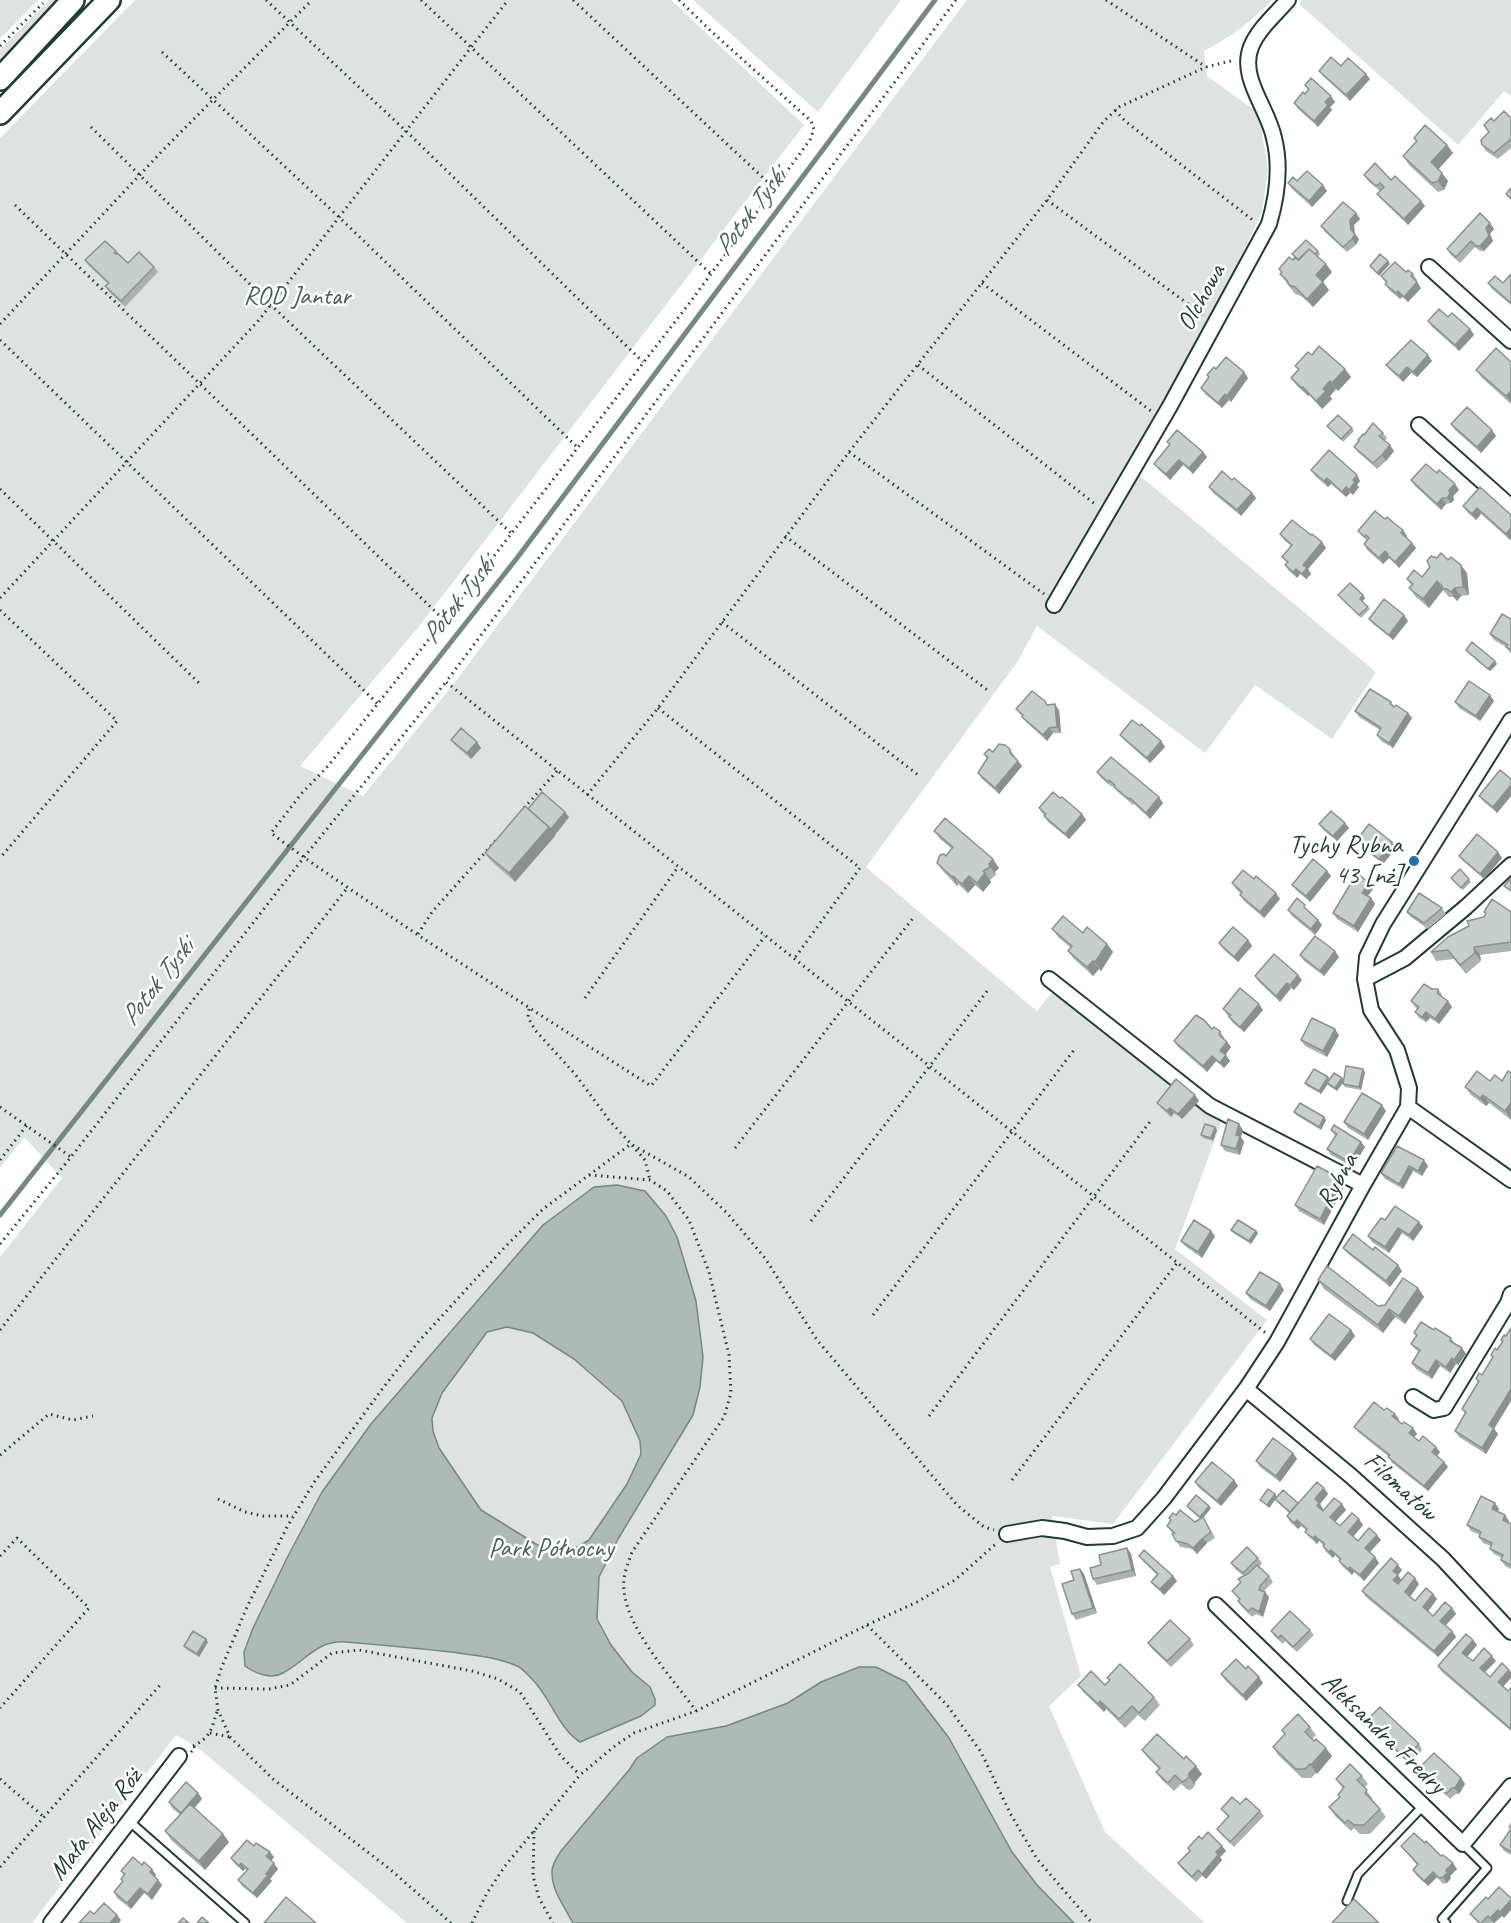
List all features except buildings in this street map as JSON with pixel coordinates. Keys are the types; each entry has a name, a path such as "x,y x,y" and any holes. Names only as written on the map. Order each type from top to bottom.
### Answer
{"main road":[{"path":"0,79 73,0"},
{"path":"0,113 109,0"}],"street":[{"path":"1248,58 1257,36 1288,0"},
{"name":"Olchowa","path":"1054,604 1162,419 1231,297 1269,224 1276,199 1275,139 1269,119 1253,87 1248,58"},
{"path":"1429,267 1511,341"},
{"path":"1419,425 1511,507"},
{"path":"1511,720 1383,924 1367,957 1365,979 1371,1010 1397,1050 1409,1088 1408,1107 1511,1180"},
{"path":"1365,979 1405,958 1466,907 1511,865"},
{"path":"1050,979 1210,1106 1363,1185"},
{"name":"Rybna","path":"1007,1534 1042,1528 1087,1537 1113,1536 1137,1528 1164,1498 1246,1389 1277,1342 1408,1107"},
{"path":"1413,1397 1434,1410 1444,1408 1508,1303 1511,1294"},
{"name":"Filomatów","path":"1246,1389 1351,1476 1443,1559 1511,1632"},
{"name":"Aleksandra Fredry","path":"1216,1605 1463,1844"},
{"name":"Mała Aleja Róż","path":"51,1923 180,1756"},
{"path":"1463,1844 1511,1786"}],"lane":[{"path":"1347,1901 1358,1874 1423,1806"},
{"path":"129,1821 245,1923"},
{"path":"1446,1923 1442,1919 1487,1868 1463,1844"}],"path":[{"path":"0,46 45,0"},
{"path":"266,0 407,132 643,362"},
{"path":"0,324 140,176 312,0"},
{"path":"421,0 711,274"},
{"path":"0,598 200,385 271,305 508,0"},
{"path":"573,0 774,188"},
{"path":"679,0 810,121 814,129 810,140 711,274 444,620 328,766 302,793 271,833 304,858 529,1009 651,1086 765,936"},
{"path":"0,1244 71,1157 304,858 446,682 956,0"},
{"path":"1106,0 1206,67"},
{"path":"162,52 340,218 577,447"},
{"path":"587,795 658,708 785,536 1047,200 1104,121 1115,110 1206,67 1248,58"},
{"path":"1115,110 1125,121 1254,221"},
{"path":"91,127 271,305 511,533"},
{"path":"1047,200 1205,316"},
{"path":"15,205 444,620"},
{"path":"982,283 1162,419"},
{"path":"0,340 378,704"},
{"path":"918,365 1095,504"},
{"path":"849,452 1054,604"},
{"path":"0,489 200,683"},
{"path":"785,536 990,692"},
{"path":"0,610 117,721 0,858"},
{"path":"722,622 918,775"},
{"path":"446,682 1277,1342"},
{"path":"658,708 860,868 794,958"},
{"path":"518,815 557,771"},
{"path":"418,935 432,912 502,833"},
{"path":"585,998 678,867"},
{"path":"0,1330 348,887"},
{"path":"735,1148 913,918"},
{"path":"812,1221 988,990"},
{"path":"529,1009 528,1017 535,1030 575,1074 609,1120 645,1160 650,1180"},
{"path":"873,1315 1074,1050"},
{"path":"0,1107 71,1157"},
{"path":"929,1416 1152,1119"},
{"path":"0,1160 27,1125"},
{"path":"450,1923 391,1870 273,1779 230,1737 218,1710 215,1688 247,1607 293,1516 315,1481 419,1341 543,1209 631,1144"},
{"path":"631,1144 689,1177 727,1213 765,1258 817,1340 957,1505 984,1527 1007,1534"},
{"path":"587,1175 650,1180 667,1191 689,1220 709,1272 729,1355 731,1393 724,1417 632,1552 624,1578 624,1595 634,1624 696,1711"},
{"path":"1012,1480 1177,1263"},
{"path":"0,1455 49,1414 73,1420 93,1416"},
{"path":"218,1499 245,1512 263,1516 293,1516"},
{"path":"472,1923 493,1884 506,1866 580,1775 634,1733 696,1711 916,1602 955,1580 1007,1534"},
{"path":"0,1556 17,1538 89,1608 0,1708"},
{"path":"867,1625 947,1705 981,1752 1010,1813 1037,1859 1092,1923"},
{"path":"215,1688 269,1689 290,1685 332,1653 359,1650 472,1671 498,1679 520,1692 560,1755 580,1775"},
{"path":"0,1867 162,1683"},
{"path":"180,1756 204,1740 210,1733 218,1710"},
{"path":"210,1733 230,1737"},
{"path":"0,1779 44,1817"},
{"path":"534,1831 533,1876 539,1898 553,1923"}],"green space":[{"path":"0,0 38,0 0,39"},
{"path":"49,0 56,0 0,59 0,50"},
{"path":"135,0 671,0 804,125 417,629 300,766 363,796 452,686 967,0 1272,0 1241,28 1204,51 1207,76 1253,109 1261,127 1268,170 1262,212 1231,278 1130,461 1138,474 1376,672 1332,739 1255,685 1205,753 1037,626 1016,664 866,867 1037,1011 1054,990 1222,1120 1175,1249 1267,1320 1113,1524 1052,1516 1060,1564 1050,1567 1081,1676 1049,1706 1105,1832 1205,1923 407,1923 197,1747 176,1735 32,1923 0,1923 0,1257 62,1178 24,1137 0,1168 0,138"},
{"path":"693,0 901,0 818,112"},
{"path":"1302,0 1511,0 1511,96 1504,91 1458,145 1299,4"}],"shaded area":[{"path":"617,1185 645,1191 666,1216 677,1237 696,1301 703,1357 700,1387 693,1415 618,1539 599,1577 597,1619 611,1645 632,1672 650,1687 655,1705 641,1716 580,1742 565,1728 544,1694 524,1671 517,1666 493,1658 425,1649 336,1642 319,1648 278,1675 263,1675 245,1666 244,1652 253,1628 288,1556 322,1492 371,1424 543,1225 594,1187","holes":["507,1327 533,1333 574,1359 622,1401 640,1441 641,1454 627,1484 589,1540 567,1553 552,1552 481,1510 439,1448 433,1431 432,1418 442,1393 487,1332"]},
{"path":"859,1667 876,1667 906,1682 949,1738 1012,1852 1037,1885 1074,1923 573,1923 554,1886 553,1865 561,1851 637,1758 667,1737 726,1726 788,1703 821,1682"}],"waterway":[{"name":"Potok Tyski","path":"0,1215 517,558 935,0"}],"place":[{"name":"Tychy Rybna 43 [nż]","path":"1414,861"}],"park label":[{"name":"ROD Jantar","path":"297,297"},
{"name":"Park Północny","path":"551,1549"}]}
